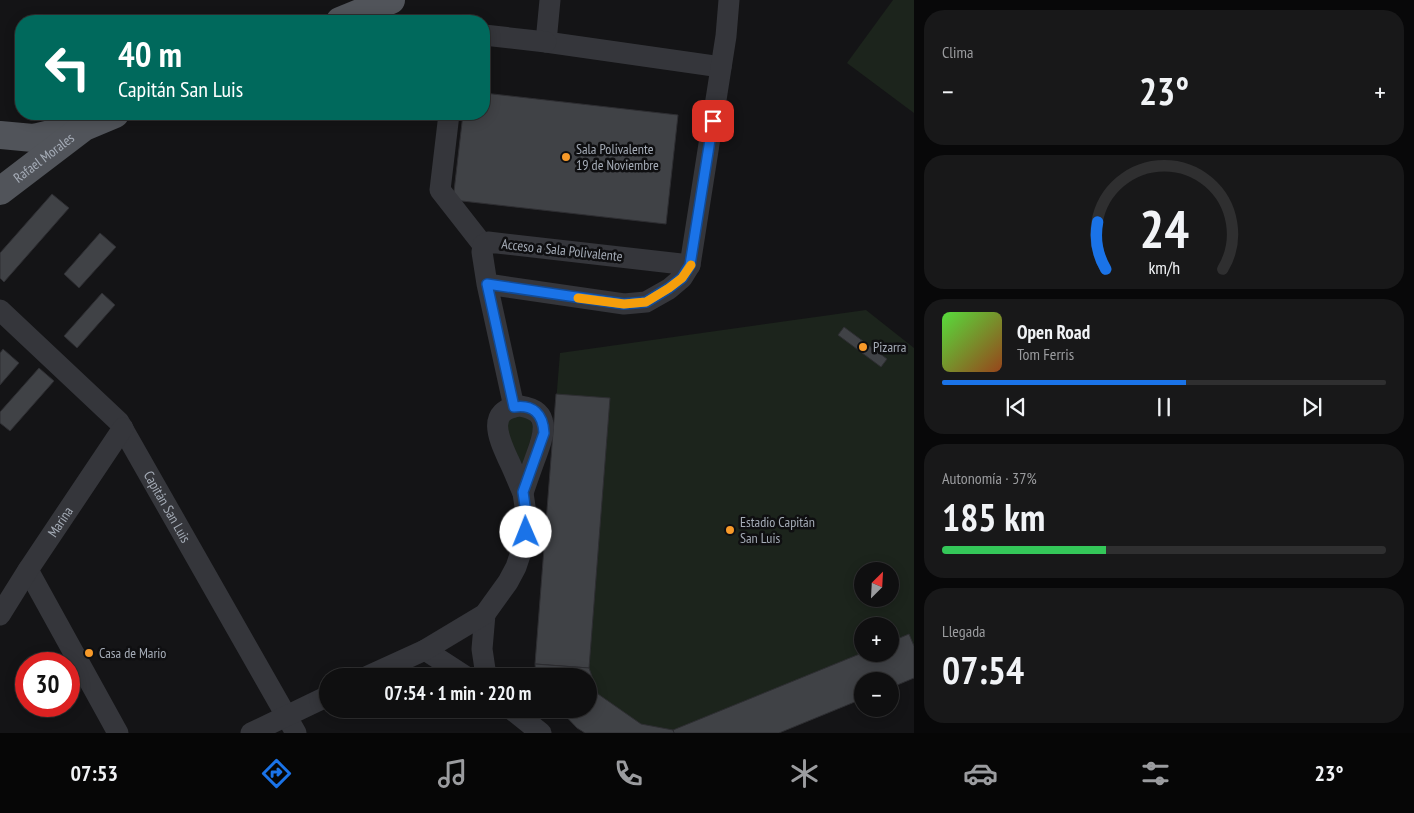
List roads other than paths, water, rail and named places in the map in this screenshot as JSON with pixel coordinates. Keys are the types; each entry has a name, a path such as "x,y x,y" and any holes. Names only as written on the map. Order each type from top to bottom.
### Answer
{"main road":[{"path":"355,15 391,0"},
{"name":"Rafael Morales","path":"0,191 84,126 100,120"},
{"path":"0,135 33,138 84,126"}],"street":[{"path":"546,42 550,0"},
{"path":"514,407 487,284 624,304 646,302 682,278 690,265 726,36 729,0"},
{"path":"490,36 721,67"},
{"path":"448,120 440,190 483,245"},
{"name":"Acceso a Sala Polivalente","path":"487,284 482,252 483,245 488,242 690,265"},
{"name":"Capitán San Luis","path":"0,310 120,422 291,724"},
{"path":"386,668 425,650 485,614 516,568 524,543 527,520 523,492 497,433 497,426 500,418 506,411 520,406 532,409 539,415 544,425 544,433 523,492"},
{"name":"Marina","path":"0,615 122,428"},
{"path":"28,570 118,733"},
{"path":"485,614 482,649 485,668"},
{"path":"425,650 453,668"},
{"path":"251,733 291,724 319,703"},
{"path":"522,718 541,733"}],"place":[{"name":"Sala Polivalente 19 de Noviembre","path":"566,157"},
{"name":"Pizarra","path":"863,347"},
{"name":"Estadio Capitán San Luis","path":"730,530"},
{"name":"Casa de Mario","path":"89,653"}]}
